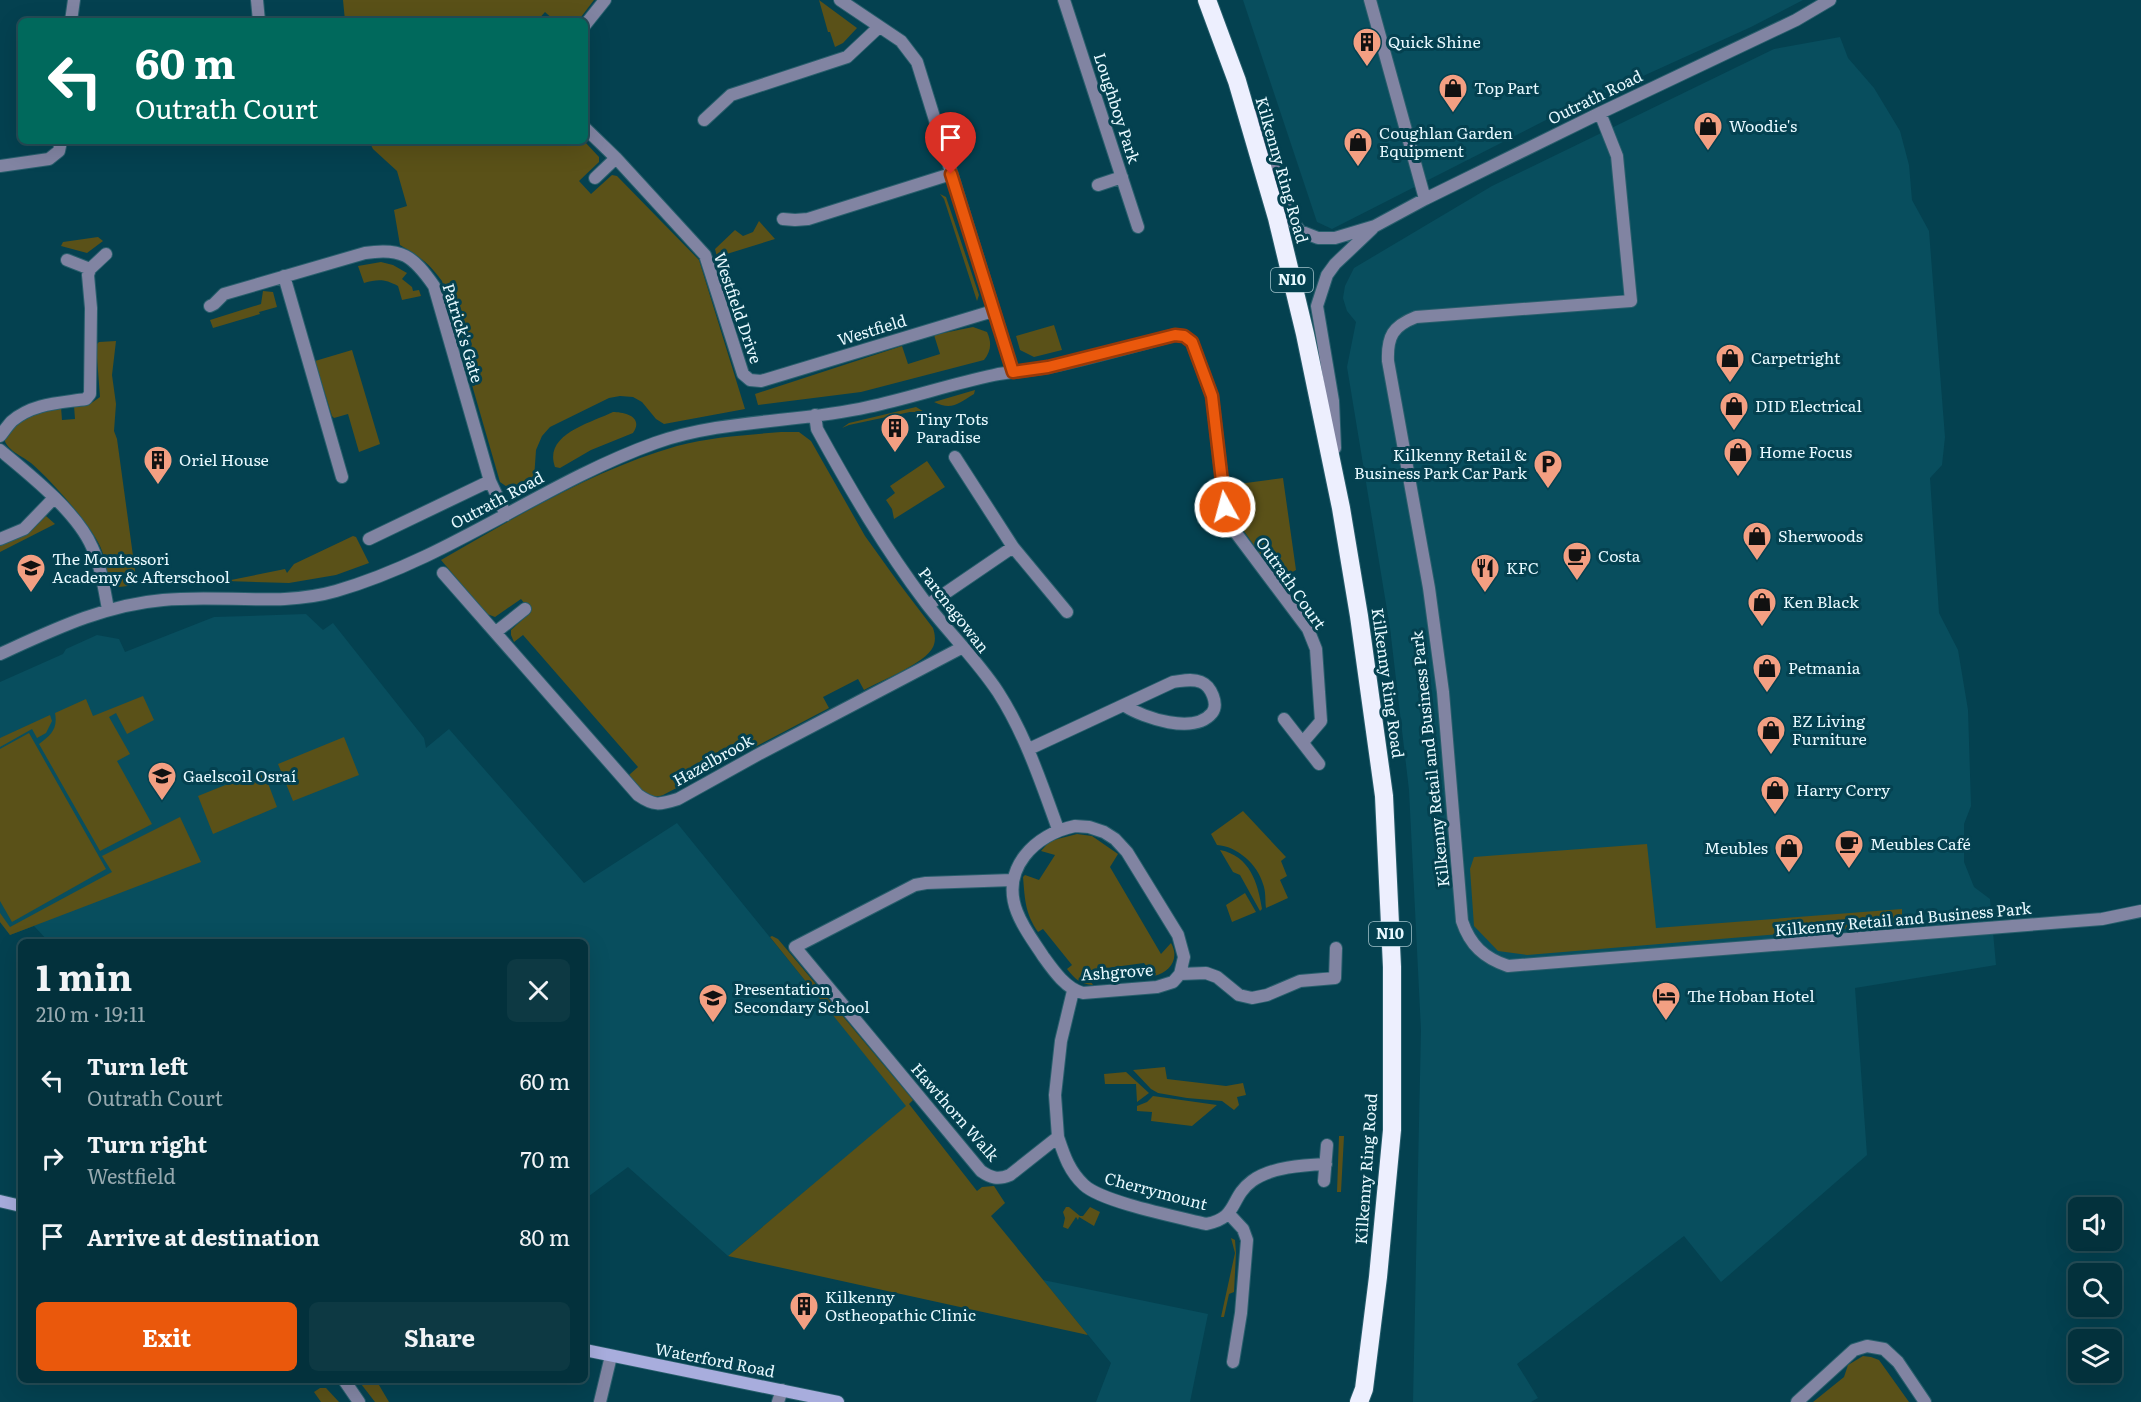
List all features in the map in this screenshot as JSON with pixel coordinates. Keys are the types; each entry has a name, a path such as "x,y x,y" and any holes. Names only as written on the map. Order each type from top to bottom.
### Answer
{"highway":[{"name":"Kilkenny Ring Road","path":"1208,0 1237,81 1277,218 1305,334 1336,481 1359,615 1383,795 1392,967 1392,1130 1363,1398"}],"main road":[{"path":"0,1201 18,1205"},
{"name":"Waterford Road","path":"588,1351 780,1396 838,1402"}],"street":[{"path":"71,18 74,0"},
{"path":"257,0 259,18"},
{"path":"588,21 605,0"},
{"path":"840,0 901,41 917,62 1013,372"},
{"name":"Loughboy Park","path":"1064,0 1138,227"},
{"path":"1370,0 1425,199"},
{"name":"Outrath Road","path":"1237,81 1264,135 1288,215 1300,231 1318,238 1335,238 1375,226 1600,113 1796,20 1830,0"},
{"path":"704,120 731,95 847,57 879,27"},
{"name":"Kilkenny Retail and Business Park","path":"1600,113 1617,156 1631,301 1416,317 1402,323 1392,333 1387,347 1429,588 1441,673 1462,921 1466,934 1477,949 1491,961 1508,966 2102,919 2141,912"},
{"name":"Westfield Drive","path":"588,131 705,255 743,374 750,380 760,381"},
{"path":"0,166 49,159 59,151 61,144"},
{"path":"595,178 616,158"},
{"path":"783,219 808,219 951,174"},
{"path":"1098,184 1122,177"},
{"name":"Outrath Road","path":"1336,481 1333,401 1317,306 1327,275 1335,264 1375,226"},
{"name":"Patrick's Gate","path":"210,306 224,294 365,253 387,250 405,256 420,266 434,286 490,481 506,515"},
{"path":"0,436 12,421 29,411 43,405 86,399 90,394 91,308 87,282 90,269 106,254"},
{"path":"67,260 90,269"},
{"path":"284,276 342,477"},
{"name":"Westfield","path":"760,381 993,310"},
{"name":"Outrath Court","path":"1013,372 1048,367 1175,335 1184,336 1192,342 1212,396 1225,507 1233,529 1308,630 1316,649 1321,721 1303,741"},
{"name":"Outrath Road","path":"0,654 72,621 108,609 162,600 284,598 331,592 379,578 429,556 605,463 656,443 699,431 867,408 1013,372"},
{"name":"Parcnagowan","path":"815,415 818,429 884,545 928,605 998,692 1029,749 1058,829"},
{"path":"0,450 54,498 81,528 92,546 100,570 108,609"},
{"path":"955,457 1013,547 1066,612"},
{"path":"369,539 490,481"},
{"path":"0,539 24,529 54,498"},
{"path":"928,605 1013,547"},
{"name":"Hazelbrook","path":"443,573 638,795 651,804 664,804 678,799 963,647"},
{"path":"496,632 525,609"},
{"path":"1029,749 1173,682 1188,679 1201,681 1214,699 1214,709 1210,716 1201,721 1185,724 1165,722 1135,713 1125,706"},
{"path":"1284,719 1319,764"},
{"path":"1012,880 1019,864 1032,846 1058,829 1075,826 1104,832 1115,839 1127,852 1178,935 1184,957 1180,974 1206,973 1217,977 1239,995 1252,998 1267,995 1300,981 1335,978 1336,948"},
{"name":"Hawthorn Walk","path":"1012,880 915,885 795,947 981,1171 992,1178 1003,1178 1010,1175 1059,1137"},
{"name":"Ashgrove","path":"1012,880 1015,910 1023,925 1049,963 1073,991 1083,993 1157,987 1173,982 1180,974"},
{"path":"1059,1137 1055,1095 1061,1041 1073,991"},
{"name":"Cherrymount","path":"1059,1137 1067,1164 1084,1186 1105,1198 1206,1224 1219,1221 1229,1214 1241,1192 1253,1180 1273,1172 1326,1164"},
{"path":"1324,1181 1327,1145"},
{"path":"1229,1214 1243,1229 1247,1240 1241,1313 1233,1362"},
{"path":"1797,1402 1854,1350 1867,1346 1884,1349 1898,1362 1925,1402"},
{"path":"600,1402 611,1356"},
{"path":"346,1383 359,1402"}],"shaded area":[{"path":"343,0 594,0 580,18 552,18 545,12 540,18 345,18"},
{"path":"819,0 857,28 843,43 835,47 830,32 828,32"},
{"path":"1243,0 1803,0 1751,27 1544,121 1332,229 1317,222"},
{"path":"1840,37 1848,58 1874,88 1900,131 1909,165 1912,200 1929,231 1945,437 1942,465 1930,478 1939,613 1958,650 1968,710 1971,806 1964,824 1964,862 1974,887 1990,899 1996,965 1855,988 1867,1155 1721,1282 1684,1236 1517,1364 1538,1398 1531,1402 1413,1402 1421,1030 1409,790 1390,628 1347,367 1356,322 1347,311 1343,298 1345,286 1354,268 1492,186 1774,49"},
{"path":"370,144 587,144 599,157 599,162 579,181 591,194 612,175 617,176 699,260 745,409 664,424 656,419 642,402 633,397 609,398 550,427 542,436 536,450 534,479 513,491 500,482 442,281 423,260 400,245 394,210 407,206 397,171"},
{"path":"940,194 946,197 979,295 977,301 944,199"},
{"path":"759,221 775,239 717,257 715,249 735,230 743,236 753,232"},
{"path":"98,237 103,241 87,253 61,246 63,242"},
{"path":"381,262 393,265 407,273 402,279 412,287 413,291 419,290 421,296 402,300 398,286 381,280 364,283 358,266"},
{"path":"263,291 273,292 277,307 213,328 210,320 261,304"},
{"path":"1054,325 1062,350 1034,357 1020,350 1016,336"},
{"path":"973,327 987,332 989,336 990,347 984,360 861,392 758,405 755,394 902,346 908,364 940,354 934,335"},
{"path":"116,341 112,375 116,404 114,431 137,585 110,588 102,551 88,526 48,480 31,463 11,449 4,438 23,420 51,409 61,407 62,420 75,419 74,406 90,404 100,397 96,345 99,342"},
{"path":"352,350 380,444 359,452 348,414 334,418 332,416 315,361"},
{"path":"975,390 974,394 955,405 946,406 934,402"},
{"path":"916,407 926,413 926,420 915,412 910,412 842,428 849,423"},
{"path":"613,412 628,414 635,419 636,428 633,433 591,450 560,468 555,467 553,456 562,438 571,431"},
{"path":"799,432 811,441 865,536 933,628 934,645 922,659 902,671 864,690 858,679 823,697 829,708 751,749 745,738 711,756 717,767 663,795 652,796 640,788 629,775 638,767 523,635 514,642 511,630 531,612 521,599 495,617 487,614 441,560 585,481 646,456 702,440"},
{"path":"927,461 945,487 894,519 892,509 886,500 895,493 890,486"},
{"path":"1283,478 1296,570 1278,580 1237,521 1231,485"},
{"path":"42,516 46,516 55,524 0,552 0,544"},
{"path":"353,536 356,537 369,563 336,575 289,583 226,581 285,569 287,573 294,564"},
{"name":"Presentation Secondary School","path":"306,614 323,630 333,623 424,738 426,748 449,729 584,883 677,823 907,1106 728,1256 628,1167 588,1197 588,939 46,939 34,926 10,935 0,922 0,682 63,654 66,649 97,635 119,639 125,652 214,617"},
{"path":"143,696 154,720 127,734 116,713 109,717 130,754 117,761 152,824 100,851 39,744 53,731 55,713 86,699 93,716"},
{"path":"50,715 52,721 46,733 37,738 32,729 0,747 0,738"},
{"path":"29,733 106,869 12,922 0,901 0,749"},
{"path":"344,737 359,775 293,801 278,764"},
{"path":"263,770 277,807 213,834 198,796"},
{"path":"1243,811 1286,857 1281,861 1287,876 1280,880 1288,898 1266,908 1264,887 1257,870 1239,853 1217,845 1211,834"},
{"path":"180,817 201,862 10,935 0,922 0,913 10,927 112,872 102,856"},
{"path":"1077,834 1092,836 1118,854 1110,867 1161,954 1171,943 1174,949 1172,964 1165,971 1154,976 1144,963 1084,971 1093,985 1081,982 1067,969 1072,965 1043,929 1038,932 1028,912 1023,877 1025,875 1039,880 1055,855 1041,851 1050,841"},
{"path":"1647,844 1656,928 1902,909 1902,924 1527,955 1498,951 1474,926 1470,869 1474,857"},
{"path":"1220,850 1239,858 1251,872 1260,899 1262,909 1260,911 1240,875 1233,872"},
{"path":"1245,893 1256,912 1232,922 1226,905"},
{"path":"770,937 778,939 913,1100 909,1104 977,1191 982,1187 994,1186 1005,1203 991,1216 1088,1335 728,1256 906,1106"},
{"path":"1165,1067 1167,1079 1226,1086 1243,1083 1246,1095 1237,1097 1239,1105 1234,1110 1222,1101 1158,1093 1133,1070"},
{"path":"1126,1072 1149,1093 1137,1102 1136,1084 1105,1084 1104,1074"},
{"path":"1153,1096 1217,1105 1192,1126 1151,1121 1152,1112 1137,1111 1137,1106 1147,1102"},
{"path":"1339,1136 1344,1136 1341,1192 1337,1192"},
{"path":"1066,1207 1080,1216 1083,1216 1090,1207 1100,1212 1094,1226 1076,1217 1068,1229 1063,1227 1065,1218 1063,1212"},
{"path":"1231,1238 1235,1240 1236,1253 1234,1292 1229,1294 1224,1317 1221,1317 1235,1253"},
{"path":"1043,1280 1208,1314 1190,1402 1096,1402 1111,1363"},
{"path":"1863,1356 1879,1360 1909,1402 1813,1402 1844,1377 1848,1365"},
{"path":"360,1383 378,1383 389,1402 375,1402"},
{"path":"320,1388 326,1388 339,1402 321,1402 314,1392"}],"place":[{"name":"Quick Shine","path":"1367,68"},
{"name":"Top Part","path":"1453,114"},
{"name":"Woodie's","path":"1708,152"},
{"name":"Coughlan Garden Equipment","path":"1358,168"},
{"name":"Carpetright","path":"1730,384"},
{"name":"DID Electrical","path":"1734,432"},
{"name":"Tiny Tots Paradise","path":"895,454"},
{"name":"Home Focus","path":"1738,478"},
{"name":"Oriel House","path":"158,486"},
{"name":"Kilkenny Retail & Business Park Car Park","path":"1548,490"},
{"name":"Sherwoods","path":"1757,562"},
{"name":"Costa","path":"1577,582"},
{"name":"The Montessori Academy & Afterschool","path":"31,594"},
{"name":"KFC","path":"1485,594"},
{"name":"Ken Black","path":"1762,628"},
{"name":"Petmania","path":"1767,694"},
{"name":"EZ Living Furniture","path":"1771,756"},
{"name":"Gaelscoil Osraí","path":"162,802"},
{"name":"Harry Corry","path":"1775,816"},
{"name":"Meubles Café","path":"1849,870"},
{"name":"Meubles","path":"1789,874"},
{"name":"The Hoban Hotel","path":"1666,1022"},
{"name":"Presentation Secondary School","path":"713,1024"},
{"name":"Kilkenny Ostheopathic Clinic","path":"804,1332"}],"route":[{"path":"951,174 1013,372 1048,367 1175,335 1184,336 1192,342 1212,396 1225,507"}]}
